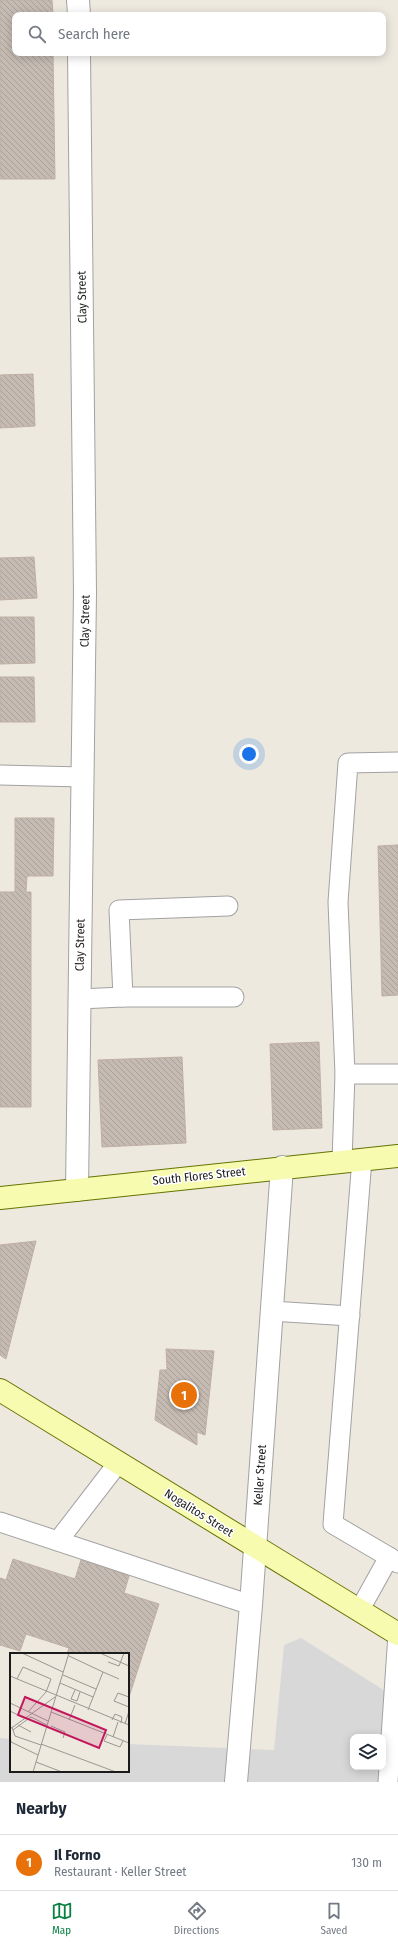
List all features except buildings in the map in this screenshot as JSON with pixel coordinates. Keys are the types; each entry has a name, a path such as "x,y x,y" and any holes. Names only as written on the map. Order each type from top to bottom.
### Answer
{"main road":[{"name":"South Flores Street","path":"0,1198 282,1167 398,1156"},
{"name":"Nogalitos Street","path":"0,1390 254,1548 398,1634"}],"street":[{"path":"78,0 78,12"},
{"name":"Clay Street","path":"77,1190 85,592 79,56"},
{"name":"Keller Street","path":"236,1782 251,1605 282,1167"}],"lane":[{"path":"359,1611 393,1560 333,1524 350,1316 352,1160 345,1074 338,902 348,763 398,762"},
{"path":"0,775 83,776"},
{"path":"122,997 119,910 228,906"},
{"path":"79,999 122,997 234,997"},
{"path":"345,1074 398,1074"},
{"path":"272,1311 350,1316"},
{"path":"58,1541 118,1463"},
{"path":"0,1522 251,1605"},
{"path":"388,1782 398,1634"}],"shaded area":[{"path":"301,1638 398,1699 398,1782 0,1782 0,1738 10,1739 10,1772 129,1772 129,1744 274,1750 284,1645"}],"place":[{"name":"Il Forno","path":"184,1395"}]}
